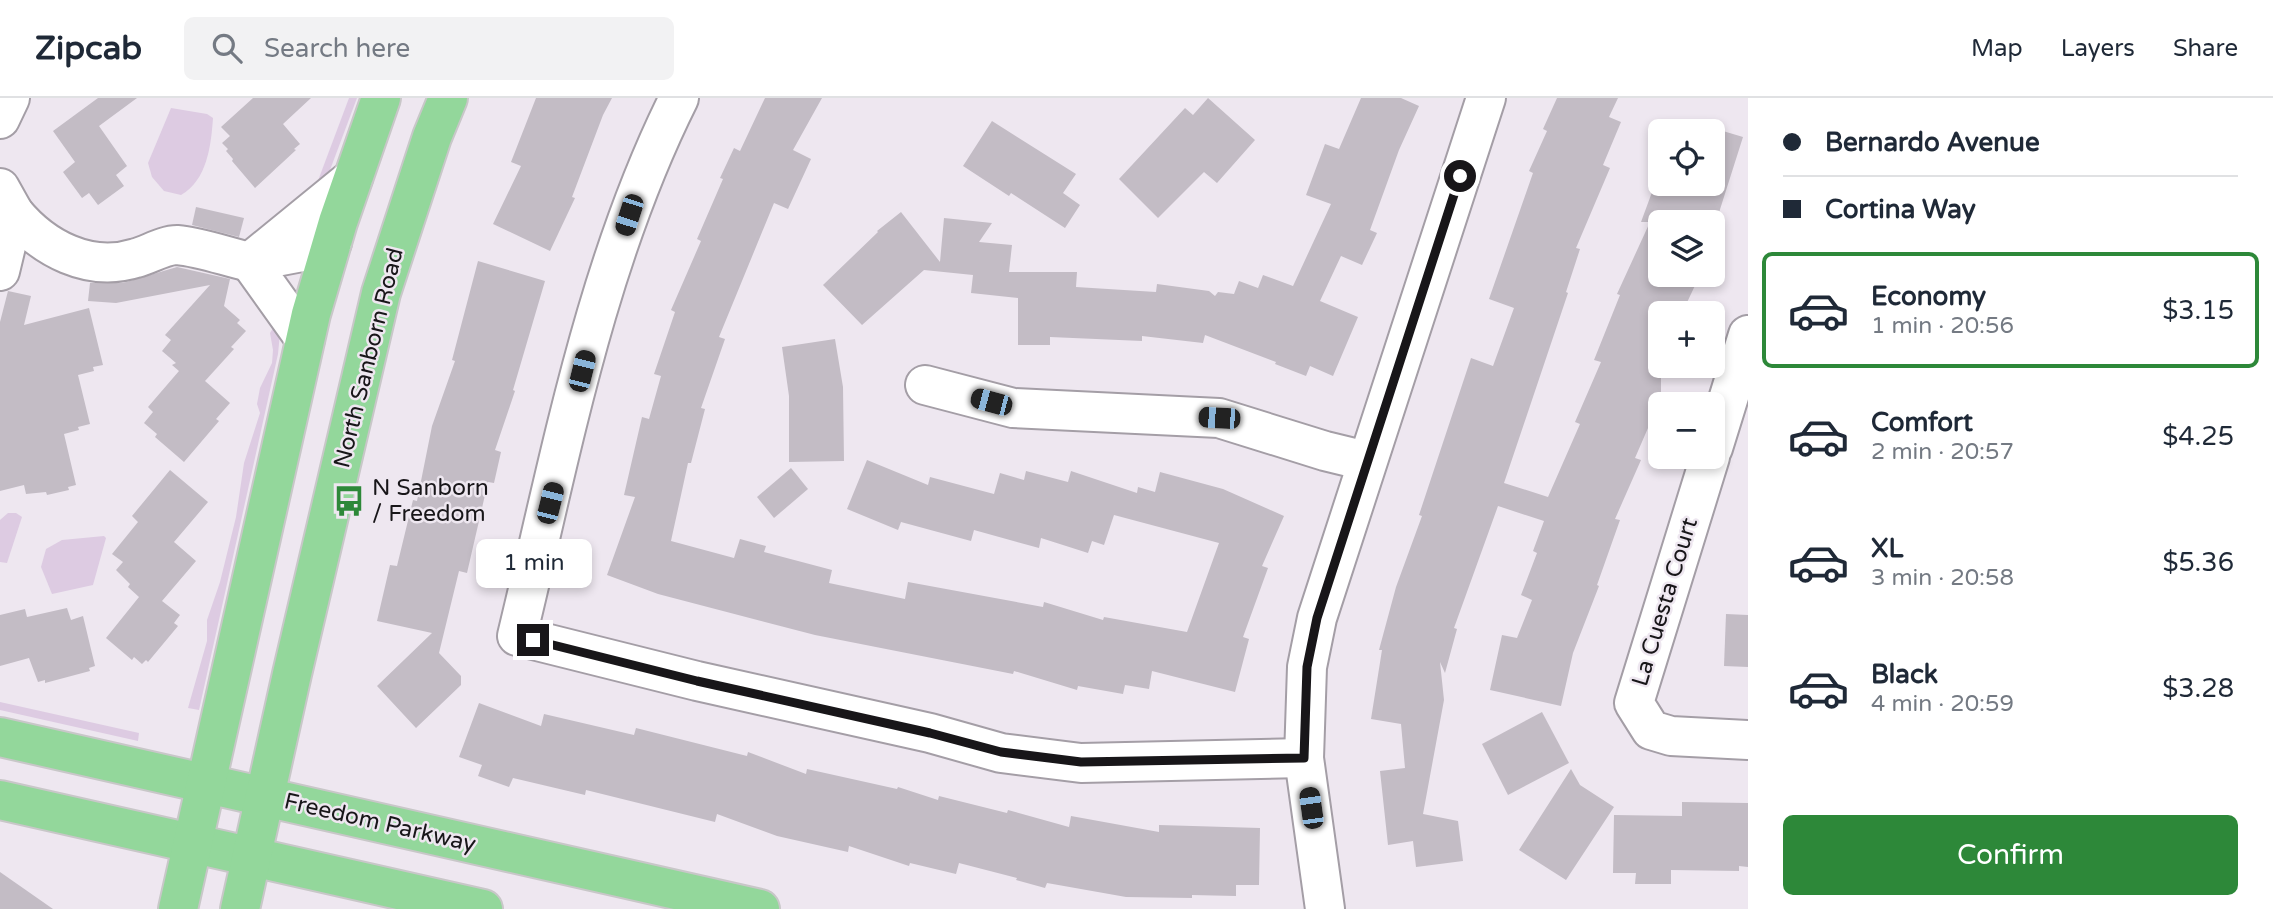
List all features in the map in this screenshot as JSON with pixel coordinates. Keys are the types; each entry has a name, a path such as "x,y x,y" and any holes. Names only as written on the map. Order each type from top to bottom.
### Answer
{"main road":[{"path":"178,909 305,339 332,242 381,98"},
{"name":"North Sanborn Road","path":"240,909 292,674 382,293 447,98"},
{"name":"Freedom Parkway","path":"0,737 760,909"},
{"path":"0,800 483,909"}],"street":[{"path":"0,119 10,98"},
{"path":"679,98 629,215 595,318 517,636 1001,752 1081,762 1304,758"},
{"path":"1325,909 1304,758 1307,667 1317,618 1366,461 1486,98"},
{"path":"250,262 353,177"},
{"path":"7,200 26,227 47,245 67,255 90,261 111,263 134,260 176,245 250,262 302,252 332,242"},
{"path":"1,262 7,200"},
{"path":"250,262 305,339"},
{"path":"1725,409 1748,335"},
{"path":"925,385 1013,408 1219,418 1366,461"},
{"name":"La Cuesta Court","path":"1706,469 1634,703 1651,730 1671,736 1748,740"}],"shaded area":[{"path":"349,98 357,98 324,186 310,202"},
{"path":"171,108 207,114 213,118 209,151 202,171 190,189 181,195 164,191 152,177 148,163"},
{"path":"275,325 280,333 278,354 199,710 188,708 207,641 207,620 220,582 236,517 244,463 260,413 257,404 260,388 272,363 270,333"},
{"path":"8,513 16,513 22,517 7,563 0,562 0,520"},
{"path":"106,538 93,585 52,594 41,567 46,549 62,540"},
{"path":"0,702 139,733 138,741 0,710"}],"building":[{"path":"98,98 137,98 99,126 127,166 116,175 124,186 98,205 89,193 82,198 63,172 75,162 53,131"},
{"path":"253,98 311,98 283,124 300,144 255,188 226,151 228,149 222,143 230,136 221,127"},
{"path":"536,98 612,98 572,197 575,198 550,251 493,224 521,166 511,162"},
{"path":"765,98 822,98 793,150 811,159 788,209 774,203 719,337 725,339 701,408 705,409 691,463 688,463 671,541 734,558 740,539 766,546 764,552 832,570 829,583 905,599 908,582 1043,607 1044,602 1103,620 1104,617 1187,632 1219,543 1114,515 1104,545 1092,541 1088,553 1041,538 1039,548 974,530 971,541 901,522 898,530 847,509 867,460 928,485 930,477 994,494 1000,473 1024,480 1026,471 1068,482 1071,471 1137,493 1138,487 1155,492 1160,472 1223,489 1284,516 1262,566 1268,568 1243,637 1249,639 1235,692 1152,671 1149,689 1125,685 1123,694 1078,686 1077,690 1014,671 1013,674 815,635 658,594 607,575 635,497 624,495 642,417 649,419 661,376 654,374 675,312 671,310 701,241 697,239 723,179 720,178 734,148 740,151"},
{"path":"1208,98 1255,140 1217,183 1204,172 1158,218 1119,179 1185,108 1193,115"},
{"path":"1361,98 1401,98 1419,106 1399,150 1370,230 1377,233 1362,265 1341,256 1320,301 1358,317 1333,376 1310,366 1306,376 1205,335 1203,343 1142,336 1142,341 1050,337 1050,345 1018,345 1018,298 971,293 973,275 924,270 862,325 823,285 877,231 901,212 940,262 944,218 992,223 979,242 1012,245 1009,272 1077,272 1076,287 1156,292 1157,284 1209,291 1215,296 1218,292 1234,294 1239,281 1258,288 1263,275 1293,286 1331,204 1306,195 1325,144 1339,149"},
{"path":"1557,98 1618,98 1609,117 1621,122 1603,165 1610,168 1576,248 1580,249 1566,292 1568,293 1504,483 1548,497 1580,424 1575,422 1601,362 1594,360 1620,295 1617,294 1648,226 1648,287 1694,287 1688,301 1648,301 1648,378 1661,378 1661,392 1648,392 1648,428 1635,458 1641,460 1615,519 1620,520 1597,585 1599,586 1573,653 1561,706 1490,690 1502,635 1517,638 1532,600 1521,595 1537,553 1533,551 1544,521 1498,506 1454,628 1457,629 1445,673 1440,662 1444,700 1423,814 1458,821 1463,861 1416,867 1413,841 1388,845 1380,771 1405,768 1401,724 1371,719 1382,650 1379,650 1396,587 1422,516 1419,515 1471,358 1493,366 1514,308 1489,299 1533,173 1529,171 1547,131 1543,129"},
{"path":"992,121 1076,174 1063,193 1080,205 1065,228 963,166"},
{"path":"1725,132 1743,137 1725,194"},
{"path":"1651,196 1724,196 1720,210 1648,210 1648,222 1641,222"},
{"path":"196,207 244,218 239,237 192,225"},
{"path":"478,261 545,281 513,390 515,391 495,450 501,452 494,483 488,482 467,573 459,571 439,653 461,676 461,685 416,728 377,686 432,633 377,621 390,565 397,566 413,500 417,501 432,426 455,361 452,360"},
{"path":"177,267 230,279 224,306 240,320 237,323 246,331 231,347 234,349 205,381 230,403 216,419 219,421 184,462 155,437 157,434 144,423 153,412 148,407 179,371 172,365 176,363 162,351 171,340 165,335 210,285 116,303 88,301 90,283 123,283"},
{"path":"8,291 31,296 24,325 89,308 103,365 93,367 94,371 78,375 90,424 64,434 76,485 68,487 69,490 47,495 46,492 26,494 24,485 0,491 0,322"},
{"path":"835,339 843,387 844,461 789,462 789,396 782,347"},
{"path":"791,468 808,489 774,518 757,497"},
{"path":"170,470 208,502 174,542 196,561 162,601 180,615 174,623 178,626 148,662 146,660 142,664 134,657 132,660 106,638 139,597 116,570 123,562 112,554 138,522 132,516"},
{"path":"67,608 71,620 83,616 95,666 89,668 90,671 45,683 45,680 38,682 29,658 0,666 0,615 25,609 27,617"},
{"path":"1726,614 1748,615 1748,667 1724,666"},
{"path":"479,703 541,726 544,714 634,735 636,728 747,756 748,752 806,774 807,769 897,789 898,787 938,800 939,796 1007,813 1008,810 1069,827 1071,816 1159,832 1159,825 1260,828 1259,885 1236,885 1236,896 1192,895 1192,898 1126,897 1047,883 1045,888 959,863 956,874 910,863 909,866 849,846 848,852 777,836 717,814 715,822 586,790 585,795 513,778 509,787 478,776 482,765 459,757"},
{"path":"1542,712 1569,763 1508,795 1482,744"},
{"path":"1571,769 1580,785 1614,807 1566,880 1519,850"},
{"path":"1682,802 1748,803 1748,867 1739,866 1739,871 1671,870 1671,884 1635,884 1636,873 1613,873 1614,815 1682,816"},
{"path":"0,872 53,909 0,909"}],"place":[{"name":"N Sanborn / Freedom","path":"349,501"}],"route":[{"path":"533,640 1001,752 1081,762 1304,758 1307,667 1317,618 1460,176"}]}
